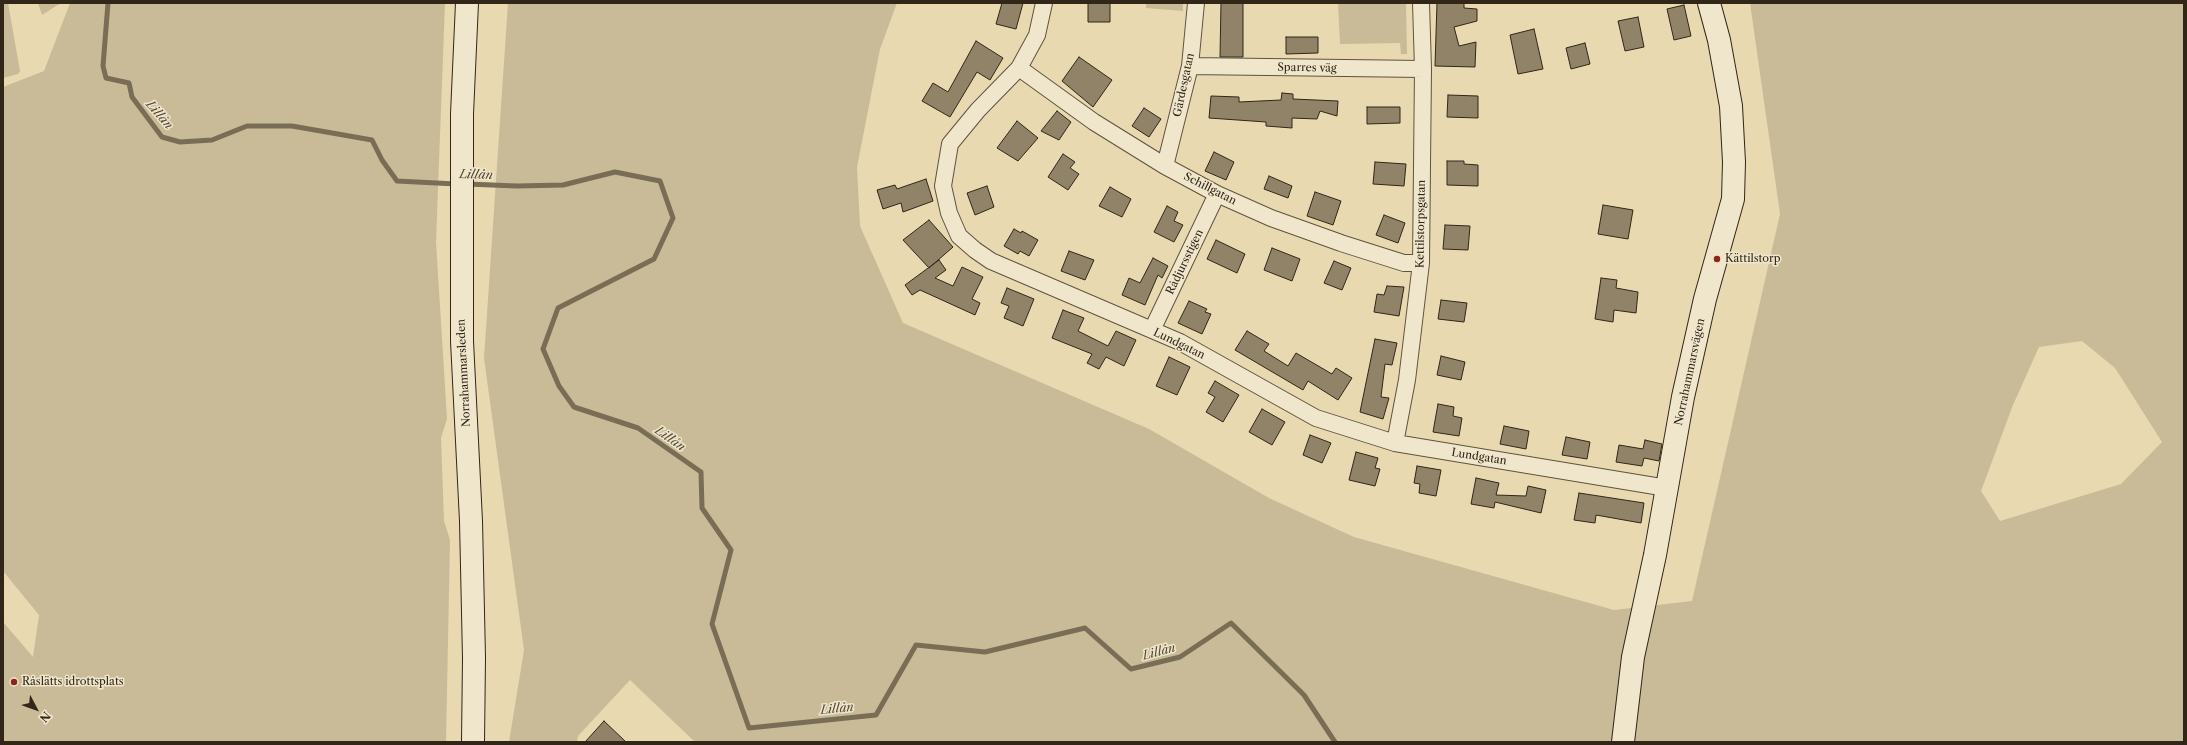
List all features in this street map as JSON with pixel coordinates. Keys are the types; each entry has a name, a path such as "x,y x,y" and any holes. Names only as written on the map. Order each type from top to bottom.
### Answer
{"street":[{"name":"Norrahammarsleden","path":"467,3 462,114 461,225 462,341 470,513 474,658 473,742"},
{"name":"Lundgatan","path":"1044,3 1037,35 1019,68 978,110 950,144 943,186 948,213 959,236 974,250 991,261 1180,342 1316,418 1395,443 1667,488"},
{"name":"Gärdesgatan","path":"1165,166 1190,66 1196,3"},
{"name":"Kettilstorpsgatan","path":"1395,443 1407,380 1421,262 1422,69 1420,3"},
{"name":"Norrahammarsvägen","path":"1623,742 1633,657 1667,488 1683,397 1705,299 1733,199 1734,162 1731,106 1719,40 1710,3"},
{"name":"Sparres väg","path":"1190,66 1422,69"},
{"name":"Schillgatan","path":"1019,68 1094,122 1165,166 1217,194 1271,218 1341,243 1404,263 1421,262"},
{"name":"Rådjursstigen","path":"1152,330 1217,194"}],"shaded area":[{"path":"3,3 8,3 20,71 18,74 3,78"},
{"path":"38,3 61,3 42,15"},
{"path":"70,3 445,3 436,242 447,419 441,438 444,521 450,540 446,742 3,742 3,622 33,657 39,615 3,571 3,87 44,71"},
{"path":"508,3 897,3 880,49 857,167 860,226 903,323 1149,429 1269,498 1354,537 1614,610 1692,601 1780,214 1750,3 2184,3 2184,742 695,742 630,680 578,736 577,742 509,742 524,650 484,358","holes":["2082,341 2115,368 2162,442 2121,484 2000,521 1981,491 2013,405 2039,347"]},
{"path":"1146,3 1183,3 1183,11 1146,8"},
{"path":"1338,3 1406,3 1407,54 1401,54 1400,43 1340,44"}],"building":[{"path":"1002,3 1023,3 1016,29 996,24"},
{"path":"1088,3 1110,3 1110,22 1088,22"},
{"path":"1221,3 1243,3 1243,57 1220,57"},
{"path":"1437,3 1464,3 1464,8 1477,9 1477,21 1454,27 1459,46 1476,42 1475,67 1435,66"},
{"path":"1684,5 1691,36 1674,40 1667,9"},
{"path":"1638,17 1644,47 1625,51 1618,21"},
{"path":"1534,29 1543,69 1518,74 1510,35"},
{"path":"1286,37 1318,37 1318,53 1286,54"},
{"path":"976,41 1003,58 990,80 977,72 950,117 922,101 933,83 948,92"},
{"path":"1585,43 1590,64 1571,69 1566,48"},
{"path":"1079,57 1112,80 1093,107 1062,81"},
{"path":"1282,93 1293,94 1293,99 1338,101 1337,116 1320,111 1317,119 1292,118 1292,128 1266,126 1266,122 1209,118 1211,96 1239,97 1239,102 1281,100"},
{"path":"1448,95 1478,96 1478,118 1447,117"},
{"path":"1367,107 1400,107 1400,123 1367,124"},
{"path":"1144,108 1161,119 1149,137 1132,126"},
{"path":"1057,111 1071,122 1059,140 1041,131"},
{"path":"1017,121 1038,138 1018,161 997,148"},
{"path":"1214,152 1234,162 1226,180 1205,171"},
{"path":"1063,154 1075,162 1070,168 1079,174 1068,190 1048,177"},
{"path":"1447,161 1464,161 1464,164 1478,165 1478,186 1447,185"},
{"path":"1375,162 1406,164 1404,186 1373,184"},
{"path":"1269,176 1292,186 1288,198 1264,189"},
{"path":"926,179 933,201 903,212 901,203 883,209 877,190 895,185 897,189"},
{"path":"987,186 994,207 975,215 967,193"},
{"path":"1110,187 1131,199 1122,217 1099,206"},
{"path":"1315,192 1341,201 1333,225 1307,216"},
{"path":"1603,205 1633,210 1628,239 1598,234"},
{"path":"1167,206 1178,212 1174,221 1183,225 1174,242 1154,232"},
{"path":"1384,215 1405,223 1398,243 1376,235"},
{"path":"929,220 953,247 929,268 903,240"},
{"path":"1445,225 1470,226 1468,250 1443,249"},
{"path":"1014,229 1021,233 1022,231 1038,240 1029,256 1020,251 1018,254 1004,246"},
{"path":"1216,240 1245,254 1237,273 1207,259"},
{"path":"1272,248 1300,259 1292,281 1264,270"},
{"path":"1069,251 1094,260 1085,280 1061,271"},
{"path":"1153,258 1168,266 1162,278 1158,275 1145,305 1122,295 1129,278 1140,283"},
{"path":"939,260 946,270 935,278 953,286 962,267 983,277 972,299 980,303 975,315 920,290 912,295 905,285"},
{"path":"1334,261 1351,268 1342,290 1324,283"},
{"path":"1601,278 1617,280 1616,288 1638,292 1636,313 1614,310 1613,322 1595,319"},
{"path":"1387,286 1404,287 1399,316 1374,312 1377,294 1384,295"},
{"path":"1007,288 1034,299 1023,326 1004,318 1009,306 1001,303"},
{"path":"1441,300 1467,303 1464,322 1438,319"},
{"path":"1189,301 1207,309 1205,312 1211,314 1202,334 1178,323"},
{"path":"1063,310 1084,318 1078,331 1108,346 1116,331 1136,340 1124,366 1106,357 1099,369 1087,363 1092,354 1052,338"},
{"path":"1247,331 1269,344 1264,351 1288,366 1296,353 1332,374 1336,368 1352,378 1338,400 1308,381 1303,390 1235,350"},
{"path":"1375,339 1397,343 1392,365 1385,364 1381,397 1389,398 1383,419 1360,412"},
{"path":"1441,356 1465,362 1461,380 1437,375"},
{"path":"1169,357 1190,367 1177,395 1156,386"},
{"path":"1215,381 1239,395 1223,422 1206,412 1215,397 1208,393"},
{"path":"1438,404 1454,407 1453,416 1462,418 1459,436 1433,432"},
{"path":"1262,409 1285,422 1272,445 1249,432"},
{"path":"1504,426 1529,431 1526,449 1500,444"},
{"path":"1310,435 1331,443 1322,463 1303,455"},
{"path":"1566,437 1590,442 1587,459 1562,455"},
{"path":"1645,440 1662,444 1659,461 1644,458 1642,466 1616,462 1619,445 1643,449"},
{"path":"1356,452 1378,458 1375,468 1380,469 1375,486 1349,480"},
{"path":"1417,466 1441,470 1436,496 1419,493 1420,484 1414,483"},
{"path":"1476,478 1499,483 1496,495 1526,496 1528,486 1546,490 1541,513 1495,502 1494,508 1471,504"},
{"path":"1579,493 1644,503 1641,523 1596,515 1595,523 1574,520"},
{"path":"604,721 626,742 585,742"}],"waterway":[{"name":"Lillån","path":"108,3 103,66 106,78 129,83 132,97 162,137 180,142 212,140 247,126 292,126 372,140 382,160 397,181 456,184"},
{"name":"Lillån","path":"466,184 517,186 563,185 615,172 660,181 673,218 654,259 558,308 543,349 559,386 574,407 638,428 701,472 702,508 731,550 712,624 749,728 876,715 916,645 985,652 1085,628 1131,669 1180,657 1231,623 1304,695 1335,742"}],"place":[{"name":"Kättilstorp","path":"1717,259"},
{"name":"Råslätts idrottsplats","path":"14,682"}]}
